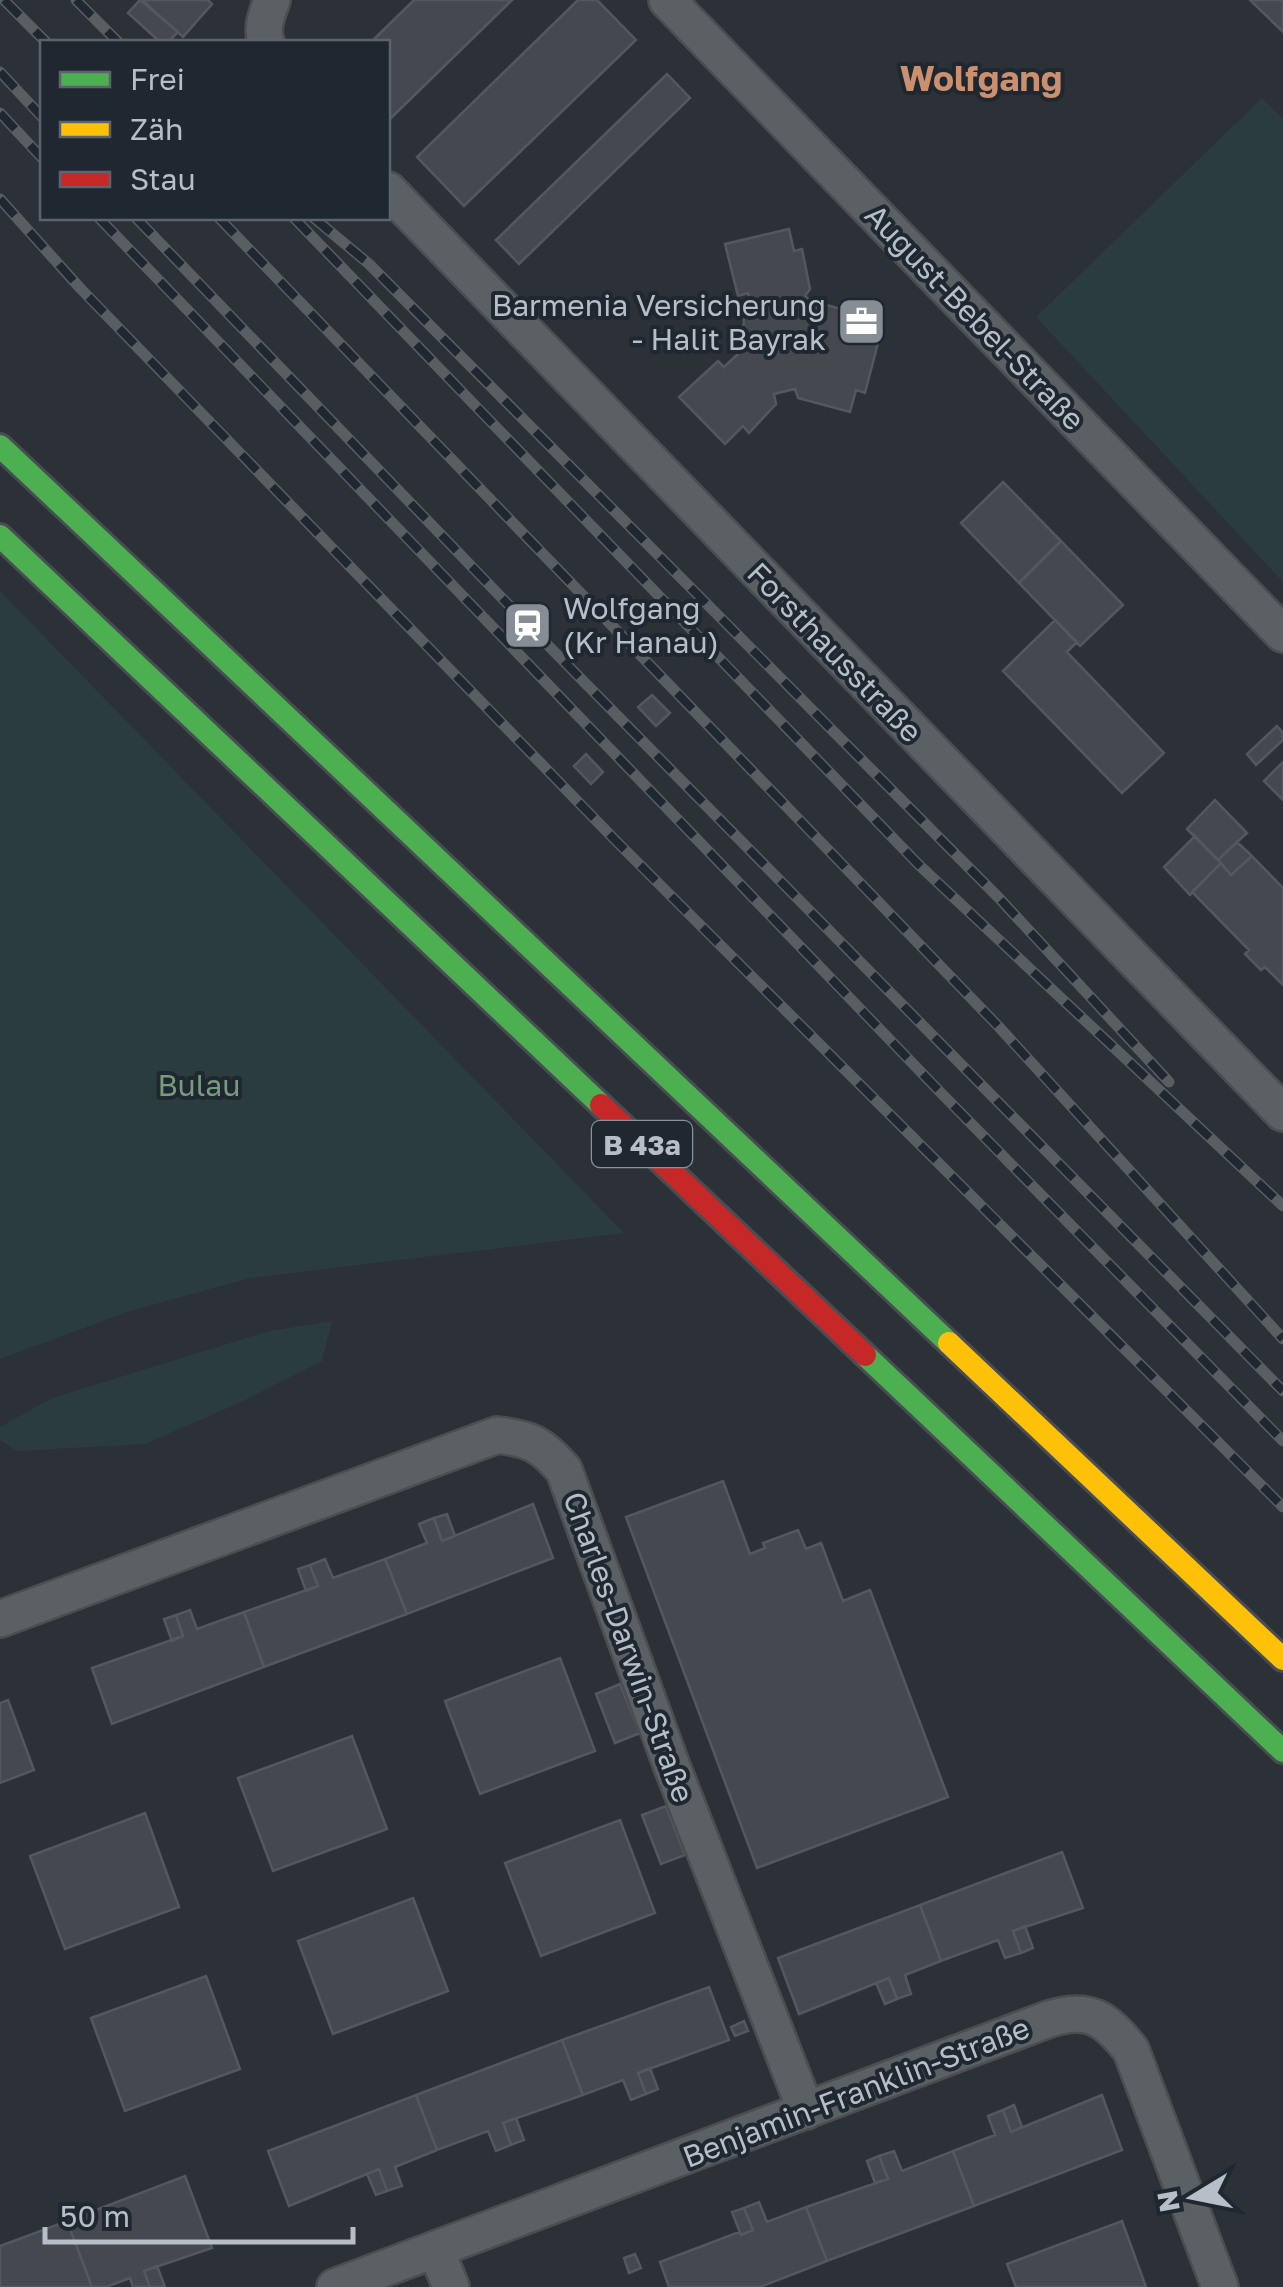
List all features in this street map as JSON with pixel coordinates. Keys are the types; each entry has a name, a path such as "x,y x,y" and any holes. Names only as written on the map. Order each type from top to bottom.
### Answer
{"highway":[{"name":"B 43a","path":"0,446 1283,1659"},
{"name":"B 43a","path":"0,536 1283,1752"}],"street":[{"path":"266,40 272,0"},
{"name":"August-Bebel-Straße","path":"668,0 1283,634"},
{"name":"Forsthausstraße","path":"390,192 1283,1113"},
{"name":"Charles-Darwin-Straße","path":"0,1619 497,1436 530,1440 546,1449 564,1470 683,1797 806,2111"},
{"name":"Benjamin-Franklin-Straße","path":"334,2287 1062,2015 1081,2013 1114,2029 1131,2050 1220,2287"},
{"path":"436,2250 451,2287"}],"green space":[{"path":"1262,98 1283,119 1283,582 1036,317"},
{"name":"Bulau","path":"0,591 624,1233 250,1278 127,1312 0,1359"},
{"path":"332,1321 322,1361 145,1444 17,1451 0,1440 0,1427 52,1398 269,1331"}],"building":[{"path":"140,0 178,32 170,40 158,40 128,13"},
{"path":"142,0 208,0 212,4 183,37"},
{"path":"414,0 512,0 390,119 390,40 373,40"},
{"path":"578,0 597,0 636,40 464,206 417,157"},
{"path":"1250,0 1283,0 1283,32"},
{"path":"667,74 690,98 519,264 496,240"},
{"path":"789,229 794,251 802,249 810,289 805,296 820,311 826,305 875,318 869,341 878,343 865,393 856,390 850,412 798,398 795,389 774,394 776,404 749,433 743,426 725,444 679,397 718,361 724,367 740,352 734,346 743,316 753,313 748,293 738,296 725,244"},
{"path":"1003,482 1061,541 1019,583 961,523"},
{"path":"1061,541 1123,605 1080,646 1019,583"},
{"path":"1055,620 1077,642 1067,652 1164,753 1122,793 1003,671"},
{"path":"652,695 670,713 656,726 638,707"},
{"path":"1277,726 1283,740 1256,765 1247,754"},
{"path":"586,754 603,772 591,784 574,766"},
{"path":"1283,762 1283,800 1264,781"},
{"path":"1215,800 1247,833 1218,860 1187,829"},
{"path":"1195,836 1221,863 1190,895 1164,867"},
{"path":"1237,842 1252,856 1231,875 1218,860"},
{"path":"1252,856 1283,888 1283,985 1245,954 1249,950 1192,892 1221,863 1231,875"},
{"path":"723,1481 750,1554 765,1548 763,1543 798,1530 806,1549 821,1543 843,1601 870,1590 948,1797 757,1868 626,1517"},
{"path":"533,1504 553,1558 407,1614 385,1559 427,1543 419,1524 434,1518 442,1541"},
{"path":"447,1514 455,1536 442,1541 434,1518"},
{"path":"325,1559 333,1578 385,1559 407,1614 264,1667 244,1612 318,1586 310,1565"},
{"path":"310,1565 318,1586 306,1591 298,1569"},
{"path":"190,1610 197,1629 244,1612 264,1667 112,1724 92,1668 183,1636 176,1615"},
{"path":"176,1615 183,1636 172,1641 164,1619"},
{"path":"560,1658 595,1751 480,1794 445,1701"},
{"path":"620,1684 640,1733 615,1743 596,1694"},
{"path":"8,1700 34,1770 0,1783 0,1703"},
{"path":"352,1736 387,1829 273,1871 238,1778"},
{"path":"666,1806 685,1855 661,1864 642,1815"},
{"path":"145,1813 179,1907 65,1949 30,1856"},
{"path":"620,1820 655,1913 541,1956 505,1863"},
{"path":"1062,1852 1083,1908 1013,1931 1021,1953 1005,1958 998,1940 941,1961 920,1905"},
{"path":"413,1898 448,1991 333,2034 298,1941"},
{"path":"920,1905 941,1961 905,1975 911,1994 897,1999 889,1978 799,2014 778,1958"},
{"path":"1025,1926 1033,1948 1021,1953 1013,1931"},
{"path":"206,1976 240,2069 125,2111 91,2018"},
{"path":"889,1978 897,1999 885,2004 876,1983"},
{"path":"709,1987 729,2040 638,2073 646,2094 631,2100 623,2080 583,2095 562,2040"},
{"path":"744,2021 748,2031 735,2036 731,2027"},
{"path":"562,2040 583,2095 503,2123 511,2145 496,2151 488,2131 437,2150 416,2095"},
{"path":"650,2068 658,2089 646,2094 638,2073"},
{"path":"416,2095 437,2150 395,2167 402,2186 387,2191 379,2169 289,2206 268,2151"},
{"path":"1102,2095 1122,2150 974,2206 953,2151 995,2135 988,2116 1003,2110 1011,2132"},
{"path":"1014,2105 1022,2127 1011,2132 1003,2110"},
{"path":"516,2118 524,2140 511,2145 503,2123"},
{"path":"894,2151 902,2171 953,2151 974,2206 827,2261 806,2207 888,2179 879,2156"},
{"path":"879,2156 888,2179 875,2183 867,2161"},
{"path":"379,2169 387,2191 376,2195 367,2174"},
{"path":"185,2176 212,2248 144,2271 150,2287 133,2287 130,2278 106,2287 92,2287 67,2221"},
{"path":"759,2202 767,2222 806,2207 827,2261 760,2287 669,2287 660,2262 753,2230 744,2208"},
{"path":"744,2208 753,2230 741,2235 732,2212"},
{"path":"67,2221 92,2287 0,2287 0,2246"},
{"path":"1122,2221 1146,2287 1016,2287 1007,2264"},
{"path":"635,2254 641,2268 629,2273 624,2258"},
{"path":"157,2266 165,2287 150,2287 144,2271"}],"railway":[{"path":"4,0 44,40"},
{"path":"76,0 116,40"},
{"path":"0,72 40,115"},
{"path":"0,113 40,156"},
{"path":"0,199 80,288 617,842 1283,1507"},
{"path":"101,220 943,1095 1283,1441"},
{"path":"138,220 528,625 1283,1391"},
{"path":"221,220 999,1027 1283,1339"},
{"path":"296,220 919,865 1283,1206"},
{"path":"316,220 369,264 999,898 1169,1082"}],"traffic: fast":[{"path":"0,446 949,1343"},
{"path":"0,536 601,1105"},
{"path":"865,1355 1283,1751"}],"traffic: slow":[{"path":"949,1343 1283,1659"}],"traffic: jam":[{"path":"601,1105 865,1355"}],"place":[{"name":"Barmenia Versicherung - Halit Bayrak","path":"861,322"},
{"name":"Wolfgang (Kr Hanau)","path":"528,625"}],"district":[{"name":"Wolfgang","path":"981,78"}]}
